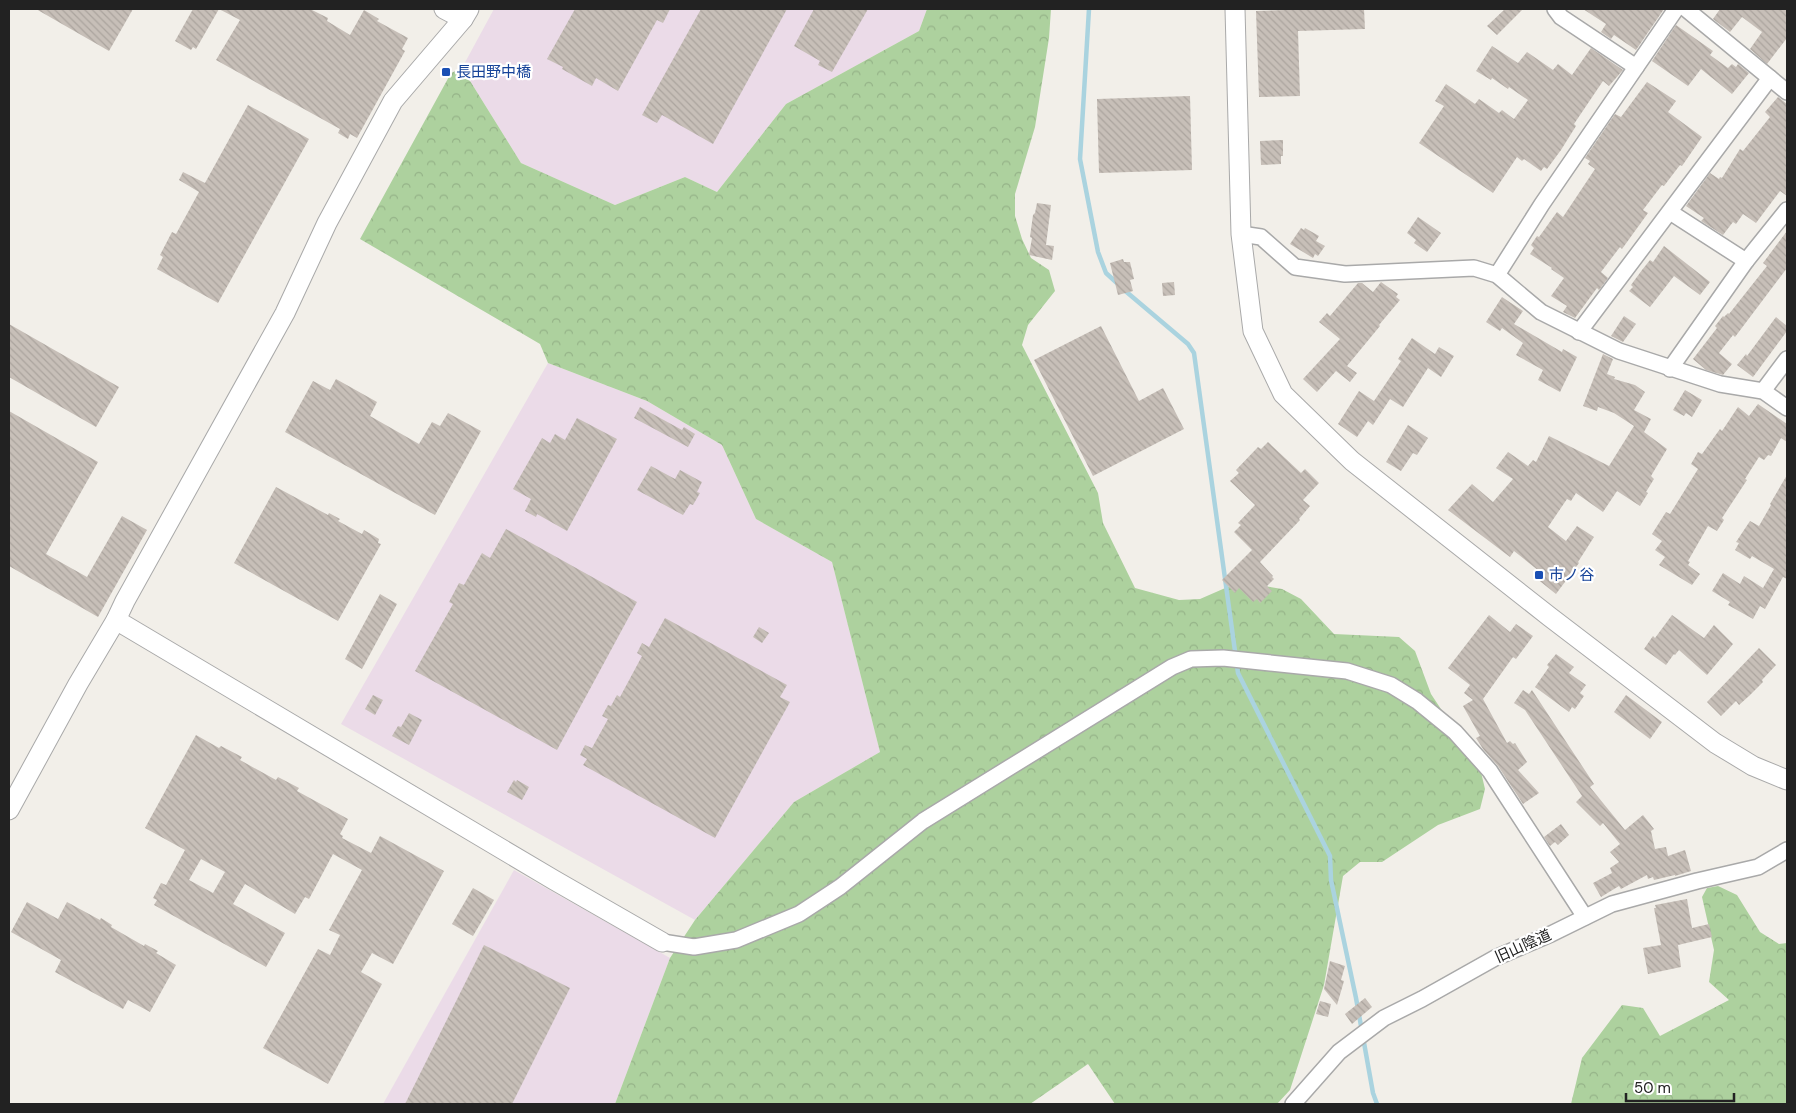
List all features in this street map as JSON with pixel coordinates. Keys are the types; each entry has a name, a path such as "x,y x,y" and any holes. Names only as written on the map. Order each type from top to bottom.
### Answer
{"street":[{"path":"9,810 285,313 326,223 393,101 466,14 444,9"},
{"path":"1235,9 1242,234 1253,331 1283,394 1352,461 1566,629 1715,742 1753,766 1787,780"},
{"path":"1555,9 1561,17 1636,67"},
{"path":"1497,275 1542,204 1676,9"},
{"path":"1686,9 1787,92"},
{"path":"1579,332 1770,78"},
{"path":"1670,369 1746,261 1787,210"},
{"path":"1670,212 1746,261"},
{"path":"1242,234 1261,237 1294,266 1303,268 1345,274 1474,268 1497,275 1541,312 1619,352 1720,384 1763,391 1787,408"},
{"path":"1763,391 1787,359"},
{"path":"116,620 662,942 694,947 736,940 799,914 840,887 923,822 1172,667 1191,659 1223,658 1347,671 1391,685 1417,701 1455,732 1490,771 1585,917"},
{"name":"旧山陰道","path":"1293,1104 1339,1052 1384,1018 1495,958 1551,934 1612,904 1758,867 1787,850"}],"shaded area":[{"path":"494,9 927,9 919,31 786,104 717,192 685,177 615,205 521,163 462,68"},
{"path":"548,363 647,401 722,445 756,519 832,562 880,752 794,802 695,920 341,724"},
{"path":"514,870 670,958 615,1104 383,1104"}],"green space":[{"path":"927,9 1051,9 1049,38 1035,127 1015,194 1015,216 1022,239 1031,258 1049,270 1055,291 1028,325 1022,345 1098,493 1103,523 1135,588 1179,600 1200,599 1239,582 1282,589 1301,599 1334,634 1399,637 1415,651 1431,694 1480,768 1485,789 1480,809 1438,825 1382,862 1360,862 1343,876 1324,985 1290,1090 1277,1104 1115,1104 1088,1064 1030,1104 615,1104 670,958 695,920 794,802 880,752 832,562 756,519 722,445 647,401 548,363 540,344 360,239 451,73 462,68 521,163 615,205 685,177 717,192 786,104 919,31"},
{"path":"1718,886 1737,895 1760,932 1779,944 1787,943 1787,1104 1571,1104 1582,1058 1622,1005 1643,1008 1660,1036 1729,1000 1709,982 1714,950 1702,897 1707,888"}],"building":[{"path":"36,9 133,9 109,51"},
{"path":"193,9 219,9 196,49 193,47 191,50 175,41"},
{"path":"219,9 310,9 328,18 327,21 350,35 364,10 379,19 377,21 408,38 402,49 405,51 357,138 350,134 348,139 338,133 340,129 216,60 240,20"},
{"path":"575,9 670,9 663,23 657,20 618,91 596,78 592,86 547,59"},
{"path":"701,9 787,9 713,144 662,115 657,123 642,115"},
{"path":"814,9 868,9 832,72 818,65 820,61 794,46"},
{"path":"1364,9 1365,29 1298,31 1300,96 1259,97 1256,11"},
{"path":"1505,9 1523,9 1497,35 1487,26"},
{"path":"1583,9 1664,9 1636,50 1614,35 1611,39 1601,32 1606,24"},
{"path":"1720,9 1787,9 1787,38 1767,64 1750,49 1762,32 1742,17 1730,32 1713,19"},
{"path":"1676,25 1713,51 1710,55 1728,68 1732,64 1736,67 1738,64 1749,73 1732,94 1701,69 1688,86 1652,61"},
{"path":"1492,46 1518,63 1527,52 1553,70 1558,64 1572,75 1591,48 1623,70 1609,86 1603,81 1574,124 1576,126 1561,150 1547,169 1544,167 1541,171 1524,159 1522,161 1517,157 1493,193 1419,143 1444,106 1435,101 1446,84 1475,104 1479,99 1499,113 1502,110 1514,119 1528,100 1509,87 1508,89 1492,78 1491,80 1476,71"},
{"path":"1647,82 1676,101 1668,112 1702,137 1682,166 1680,165 1664,186 1662,185 1643,210 1648,213 1622,249 1620,247 1601,272 1608,278 1599,290 1597,288 1575,318 1563,312 1567,306 1551,296 1564,278 1530,254 1534,248 1531,245 1557,212 1563,217 1595,169 1588,164 1590,161 1585,158 1615,114 1621,117"},
{"path":"1190,96 1192,170 1099,173 1097,99"},
{"path":"1778,97 1787,104 1787,196 1780,191 1756,223 1743,214 1736,224 1733,222 1723,235 1701,221 1704,218 1686,206 1710,173 1719,179 1720,177 1722,178 1740,149 1743,151 1770,117 1765,112"},
{"path":"248,105 309,139 218,303 157,269 163,257 160,255 172,232 176,234 199,192 179,180 183,172 205,183"},
{"path":"1283,140 1281,164 1261,165 1260,141"},
{"path":"1037,203 1051,205 1046,245 1054,246 1052,260 1029,255 1033,215"},
{"path":"1418,217 1441,233 1427,252 1414,243 1416,240 1407,233"},
{"path":"1301,228 1304,230 1305,228 1319,236 1316,241 1325,246 1318,256 1315,254 1313,258 1290,244"},
{"path":"1787,231 1787,268 1735,337 1733,335 1719,353 1732,364 1723,375 1706,370 1693,359 1717,328 1715,326 1723,316 1729,314 1767,266 1763,263"},
{"path":"1664,246 1710,282 1700,295 1674,276 1650,307 1629,291 1642,270 1650,260 1653,262"},
{"path":"1123,259 1124,262 1130,262 1134,279 1130,280 1133,291 1118,295 1110,263"},
{"path":"1174,282 1175,295 1163,296 1162,283"},
{"path":"1381,282 1398,294 1396,297 1400,300 1347,366 1357,373 1350,382 1336,371 1317,392 1303,379 1340,339 1319,322 1327,313 1330,316 1358,283 1362,283 1373,292"},
{"path":"1502,297 1523,311 1514,324 1562,352 1563,349 1577,357 1560,392 1538,380 1543,370 1516,355 1523,343 1502,328 1500,331 1486,322"},
{"path":"1624,316 1636,324 1623,342 1611,336"},
{"path":"1776,317 1787,326 1787,331 1753,377 1737,365 1746,354 1747,356"},
{"path":"9,324 119,387 96,427 9,377"},
{"path":"1101,326 1139,401 1163,388 1184,429 1093,476 1034,360"},
{"path":"1412,338 1435,354 1439,347 1454,356 1441,377 1428,368 1403,407 1390,399 1373,425 1368,421 1357,437 1338,424 1359,391 1374,401 1401,361 1398,359"},
{"path":"1603,354 1613,359 1607,374 1615,377 1614,379 1635,385 1645,392 1634,410 1651,419 1644,432 1667,449 1651,476 1654,479 1640,506 1617,491 1603,512 1576,493 1571,501 1567,499 1548,527 1566,541 1577,526 1594,537 1579,563 1556,594 1536,578 1539,571 1514,551 1510,557 1448,510 1472,484 1493,502 1513,479 1496,468 1508,452 1528,466 1533,460 1536,462 1549,436 1609,466 1634,426 1614,413 1598,407 1597,411 1583,406"},
{"path":"336,379 377,402 370,416 419,444 432,422 440,426 448,413 481,431 435,515 285,432 313,381 330,390"},
{"path":"1685,390 1702,400 1692,417 1686,413 1684,416 1673,410"},
{"path":"1758,404 1787,424 1787,442 1781,438 1771,456 1768,455 1764,460 1759,457 1745,479 1747,480 1722,518 1724,520 1717,531 1708,526 1688,561 1690,562 1688,565 1700,574 1692,585 1659,565 1665,557 1655,550 1662,541 1652,534 1666,512 1670,514 1698,469 1691,464 1698,452 1702,454 1720,429 1722,431 1738,407 1749,416"},
{"path":"640,407 682,430 684,427 695,434 688,447 634,418"},
{"path":"9,411 98,462 46,554 87,577 122,516 147,530 98,617 9,566"},
{"path":"577,418 617,439 567,531 537,514 536,517 525,511 531,499 513,489 542,438 550,443 555,434 565,440"},
{"path":"1408,425 1428,438 1417,455 1413,453 1401,471 1386,462"},
{"path":"1268,442 1301,473 1305,469 1319,483 1303,500 1310,506 1300,520 1260,562 1274,579 1267,586 1272,591 1260,603 1257,599 1253,602 1239,588 1235,593 1222,580 1252,550 1234,532 1241,525 1238,523 1255,505 1230,481 1239,473 1236,470 1258,447 1261,449"},
{"path":"651,466 675,479 680,470 702,482 697,492 700,493 693,505 690,504 683,515 637,490"},
{"path":"1787,475 1787,579 1783,577 1765,609 1760,606 1753,619 1728,605 1730,602 1712,591 1723,573 1740,584 1744,576 1763,588 1774,569 1752,556 1750,559 1735,550 1739,543 1736,542 1750,521 1759,526"},
{"path":"276,487 328,515 329,513 340,519 338,521 362,534 364,530 379,539 378,543 381,544 338,621 234,563"},
{"path":"506,529 637,602 557,750 415,671 453,604 449,602 459,583 464,585 482,553 490,558"},
{"path":"380,594 397,604 362,669 345,659"},
{"path":"1489,615 1510,632 1516,624 1533,636 1516,659 1513,657 1483,699 1507,743 1510,741 1513,744 1515,743 1527,762 1518,770 1539,793 1523,804 1498,766 1476,738 1480,736 1463,706 1473,700 1464,693 1470,685 1448,668"},
{"path":"1672,615 1704,638 1714,625 1733,644 1707,675 1679,650 1666,665 1644,649"},
{"path":"665,618 787,685 780,697 790,702 715,838 583,765 587,759 580,755 585,745 592,748 608,719 602,716 608,705 611,706 617,695 620,697 642,656 637,653 642,643 649,647"},
{"path":"759,627 769,633 762,643 753,637"},
{"path":"1759,648 1776,665 1749,696 1739,705 1736,701 1721,716 1707,702"},
{"path":"1556,654 1574,667 1569,673 1586,685 1580,693 1584,696 1575,709 1572,707 1569,712 1535,687 1549,667 1547,665"},
{"path":"1523,690 1529,694 1532,690 1594,784 1590,787 1625,830 1643,815 1654,829 1651,831 1655,849 1666,847 1668,856 1685,850 1691,871 1654,880 1653,877 1648,879 1647,875 1621,889 1619,886 1601,897 1593,883 1612,873 1610,868 1619,862 1610,852 1620,844 1603,823 1600,826 1576,802 1582,796 1525,710 1514,703"},
{"path":"373,695 383,700 375,715 365,709"},
{"path":"1626,695 1662,722 1650,739 1614,712"},
{"path":"409,713 422,720 409,745 392,736 398,726 401,727"},
{"path":"196,735 219,748 221,746 242,757 240,760 276,780 278,777 299,788 297,791 348,819 340,834 343,836 342,838 371,853 380,836 444,871 393,964 372,953 361,972 382,984 328,1084 263,1048 318,949 330,955 340,935 329,930 362,870 333,854 309,899 305,897 295,914 245,884 233,904 285,933 266,967 154,905 157,900 153,898 161,883 166,885 185,850 145,828","holes":["201,859 225,872 213,893 189,880"]},
{"path":"514,780 529,787 522,800 507,792"},
{"path":"1561,824 1569,835 1558,845 1555,842 1550,846 1544,837"},
{"path":"473,888 494,900 473,936 452,924"},
{"path":"1687,899 1692,928 1709,924 1712,937 1678,945 1681,967 1648,974 1643,948 1661,945 1655,905"},
{"path":"27,902 58,919 67,902 100,920 101,918 112,925 111,927 144,946 145,944 158,951 156,953 176,965 150,1012 128,1000 123,1009 55,972 61,960 11,932"},
{"path":"484,945 570,988 512,1104 405,1104"},
{"path":"1330,961 1345,966 1341,980 1344,981 1337,1005 1324,989"},
{"path":"1365,998 1372,1007 1352,1024 1345,1014"},
{"path":"1320,1001 1331,1004 1328,1017 1316,1014"}],"waterway":[{"path":"1089,9 1080,159 1098,252 1106,273 1118,284"},
{"path":"1123,289 1188,344 1194,353 1238,673 1330,856 1331,880 1356,998 1373,1093 1377,1104"}],"place":[{"name":"長田野中橋","path":"446,72"},
{"name":"市ノ谷","path":"1539,575"}]}
